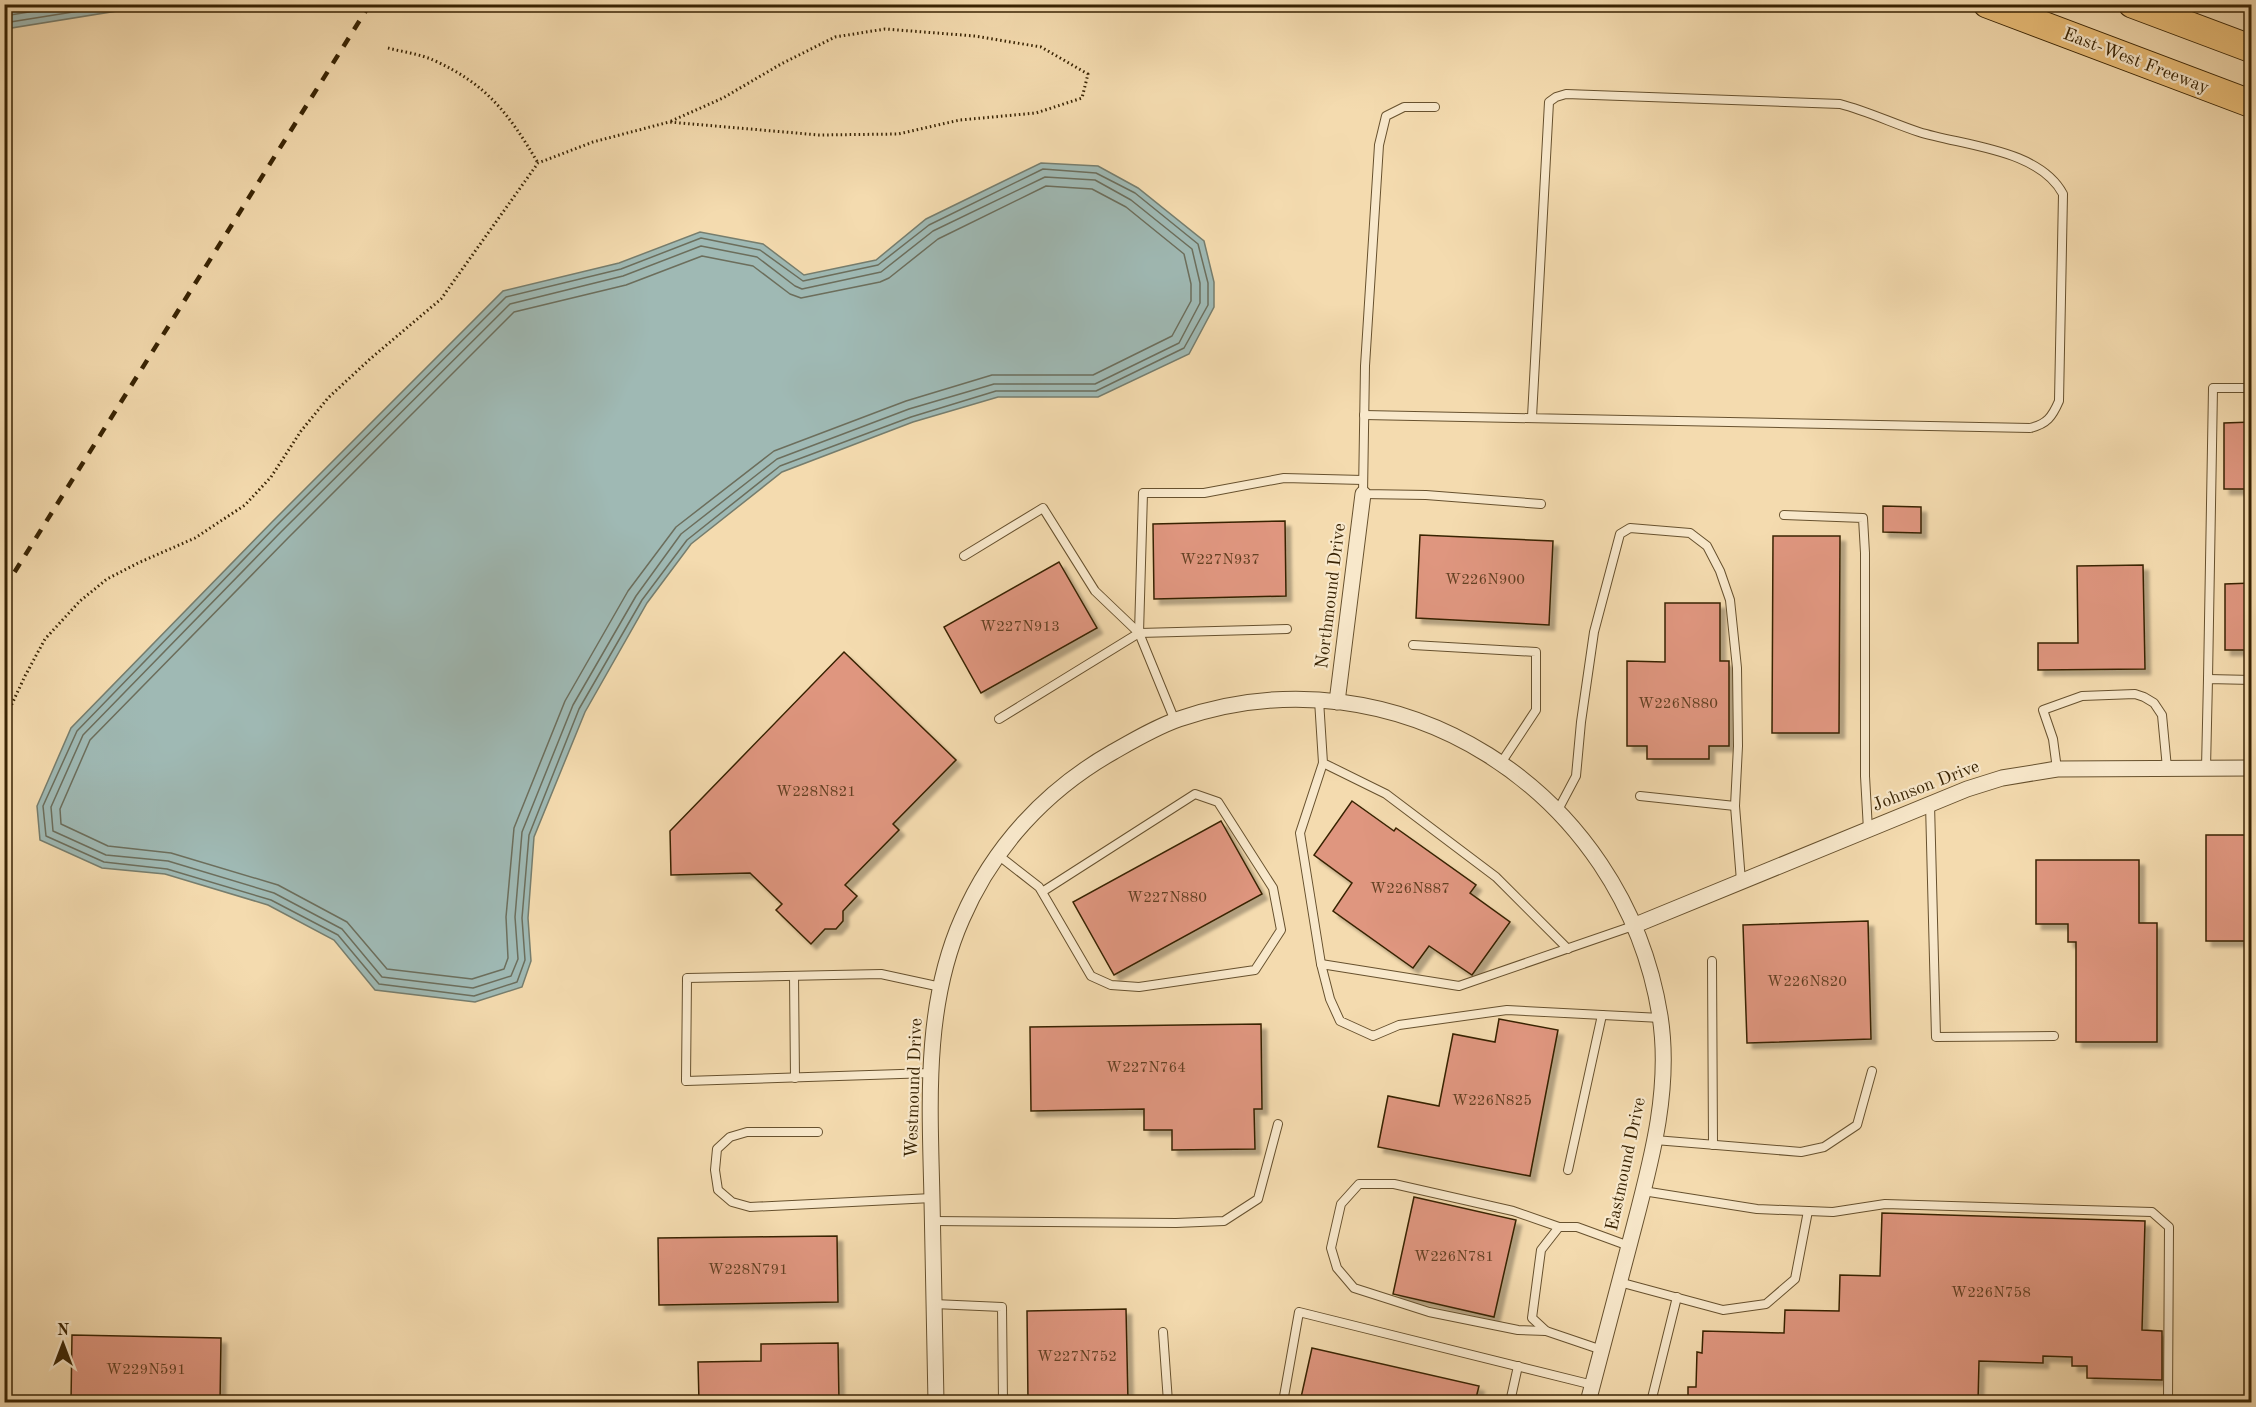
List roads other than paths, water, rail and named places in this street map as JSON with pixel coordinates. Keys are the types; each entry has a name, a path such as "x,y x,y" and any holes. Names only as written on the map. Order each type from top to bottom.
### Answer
{"highway":[{"name":"East-West Freeway","path":"1986,4 2252,104"},
{"path":"2132,4 2252,49"}],"street":[{"name":"Northmound Drive","path":"1337,702 1363,487"},
{"name":"Westmound Drive","path":"936,1402 932,1221 934,1024 948,955 960,922 987,870 1019,827 1068,780 1128,743 1175,721 1247,703 1283,700 1337,702"},
{"name":"Eastmound Drive","path":"1337,702 1367,706 1422,720 1501,763 1558,810 1590,848 1611,882 1633,926 1656,993 1661,1018 1662,1089 1655,1140 1643,1191 1588,1402"},
{"name":"Johnson Drive","path":"1633,926 1967,789 2002,778 2056,769 2252,768"}],"lane":[{"path":"1364,415 2018,428 2041,426 2052,418 2059,401 2063,194 2058,184 2045,171 2022,159 1918,131 1867,111 1840,104 1566,94 1556,97 1549,102 1532,417"},
{"path":"1363,487 1366,354 1379,145 1386,116 1404,107 1435,107"},
{"path":"2206,768 2213,388 2252,388"},
{"path":"1175,721 1139,633 1143,493 1204,493 1284,478 1426,495 1541,504"},
{"path":"964,556 1043,508 1095,591 1139,633"},
{"path":"1784,515 1863,518 1865,776 1868,830"},
{"path":"1558,810 1576,776 1594,632 1620,534 1630,528 1690,534 1707,546 1730,600 1737,668 1738,746 1735,806 1741,882"},
{"path":"999,719 1139,633 1287,629"},
{"path":"1413,645 1536,652 1536,710 1501,763"},
{"path":"2208,679 2252,680"},
{"path":"2056,769 2053,739 2043,710 2082,696 2135,694 2154,703 2162,715 2167,768"},
{"path":"1319,700 1323,763 1300,833 1321,964 1330,999 1340,1022 1373,1036 1399,1025 1507,1010 1661,1018"},
{"path":"1323,763 1386,794 1496,877 1568,949"},
{"path":"998,855 1039,887 1091,976 1111,985 1139,987 1255,970 1281,930 1274,888 1218,802 1195,794 1042,892"},
{"path":"1640,796 1735,806"},
{"path":"1930,804 1936,1037 2054,1036"},
{"path":"1321,964 1459,986 1633,926"},
{"path":"1712,962 1713,1145"},
{"path":"932,1073 686,1081 687,978 881,974 940,987"},
{"path":"794,976 795,1078"},
{"path":"1568,1170 1602,1015"},
{"path":"1655,1140 1801,1152 1824,1147 1857,1125 1872,1071"},
{"path":"932,1221 1176,1223 1224,1221 1258,1199 1278,1124"},
{"path":"818,1132 747,1132 730,1137 717,1149 715,1170 718,1190 732,1202 750,1207 932,1198"},
{"path":"1602,1350 1546,1331 1518,1330 1429,1312 1354,1288 1337,1268 1331,1248 1341,1204 1359,1184 1394,1184 1513,1211 1559,1227 1577,1227 1629,1246"},
{"path":"1643,1191 1757,1209 1833,1212 1885,1204 2152,1212 2169,1227 2168,1402"},
{"path":"1619,1282 1723,1310 1767,1304 1795,1280 1808,1211"},
{"path":"1546,1331 1532,1318 1539,1262 1541,1250 1559,1227"},
{"path":"1651,1402 1677,1297"},
{"path":"934,1304 1002,1307 1003,1402"},
{"path":"1283,1402 1299,1312 1593,1385"},
{"path":"1163,1332 1168,1402"},
{"path":"1510,1402 1518,1366"}],"water":[{"path":"5,4 154,4 154,5 5,29"},
{"path":"1041,163 1098,166 1138,188 1204,241 1214,282 1214,307 1189,354 1098,397 998,397 913,422 782,472 691,544 647,603 585,712 534,837 528,918 531,961 522,987 475,1002 375,990 334,940 268,905 165,874 102,868 40,840 37,806 71,728 272,522 503,291 619,263 700,232 763,244 804,275 876,260 926,219"}],"railway":[{"path":"4,589 370,4"}]}
